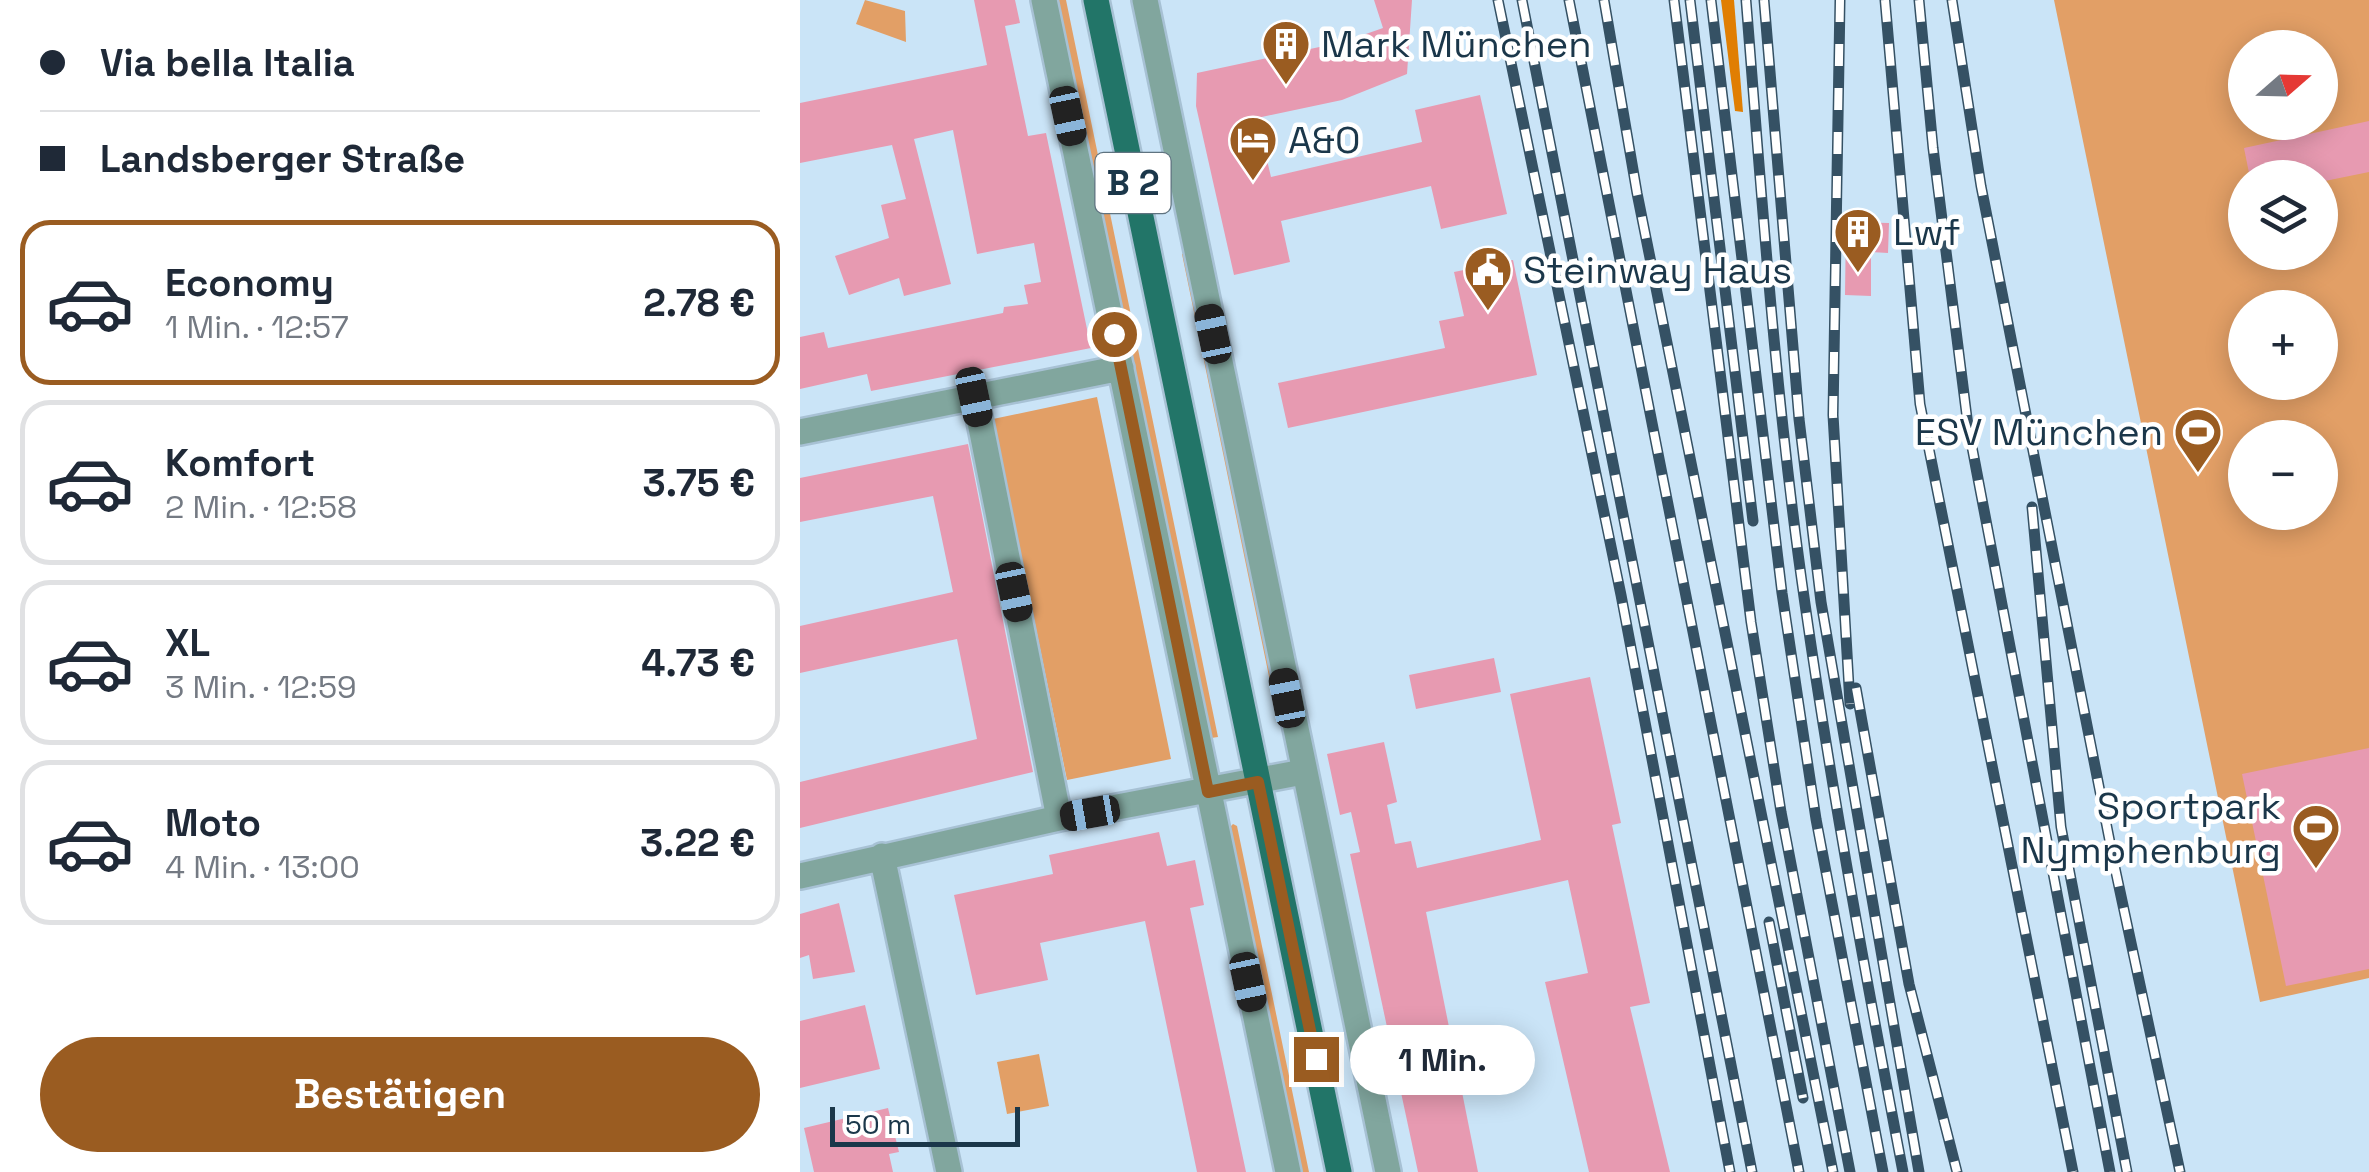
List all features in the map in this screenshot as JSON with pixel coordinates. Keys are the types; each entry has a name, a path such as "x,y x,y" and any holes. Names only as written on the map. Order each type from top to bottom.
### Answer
{"main road":[{"name":"B 2","path":"1096,0 1339,1172"}],"street":[{"path":"1044,0 1288,1172"},
{"path":"1145,0 1388,1172"},
{"path":"800,432 1121,368"},
{"path":"974,397 1059,818"},
{"path":"800,876 1059,818 1303,772"},
{"path":"882,856 949,1172"}],"shaded area":[{"path":"865,0 905,11 906,42 856,24"},
{"path":"1058,0 1066,0 1218,737 1211,738"},
{"path":"1721,0 1734,0 1743,112 1735,111"},
{"name":"ESV München","path":"2054,0 2369,0 2369,978 2260,1002"},
{"path":"1186,252 1286,724 1279,725 1182,254"},
{"path":"1097,397 1171,759 1067,780 993,419"},
{"path":"1237,826 1309,1172 1302,1172 1230,827"},
{"path":"1039,1054 1049,1106 1007,1114 997,1062"}],"building":[{"path":"974,0 1015,0 1020,23 1005,26 1028,136 1046,133 1091,348 871,391 867,374 800,389 800,337 824,332 828,348 1003,313 1004,307 1028,304 1024,285 1041,282 1034,243 977,254 953,130 914,139 951,284 904,296 899,278 849,295 835,256 889,238 881,205 906,199 892,145 800,163 800,103 987,65"},
{"path":"1374,0 1412,0 1407,74 1342,100 1257,118 1271,177 1422,142 1415,110 1480,95 1507,214 1441,229 1431,186 1281,221 1290,262 1234,275 1196,106 1197,73 1343,42 1383,28"},
{"path":"2369,121 2369,172 2338,178 2338,160 2246,160 2244,148 2281,140 2338,140 2338,128"},
{"name":"Lwf","path":"1846,222 1889,223 1888,253 1871,252 1871,296 1845,295"},
{"path":"1513,260 1537,375 1288,428 1278,383 1445,348 1439,321 1464,316 1454,272"},
{"path":"968,444 1033,772 800,828 800,782 977,739 957,639 800,673 800,626 953,592 933,496 800,522 800,478"},
{"path":"1494,658 1501,692 1416,709 1409,675"},
{"path":"1590,677 1621,823 1612,825 1650,1003 1630,1007 1670,1172 1589,1172 1545,982 1588,973 1568,880 1426,912 1478,1172 1418,1172 1350,854 1360,852 1351,812 1340,815 1327,754 1384,742 1397,802 1387,805 1395,844 1411,841 1417,868 1541,840 1510,694"},
{"name":"Sportpark Nymphenburg","path":"2369,748 2369,969 2286,986 2242,774"},
{"path":"1159,832 1167,866 1195,860 1204,905 1190,908 1246,1172 1197,1172 1145,921 1040,943 1048,980 976,995 954,895 1053,874 1049,855"},
{"path":"839,903 855,972 813,979 809,955 800,958 800,914"},
{"path":"865,1005 880,1069 800,1088 800,1021"},
{"path":"888,1108 899,1152 889,1154 893,1172 814,1172 804,1128"}],"railway":[{"path":"1498,0 1621,595 1730,1172"},
{"path":"1522,0 1752,1172"},
{"path":"1569,0 1799,1172"},
{"path":"1604,0 1637,193 1833,1172"},
{"path":"1674,0 1751,622 1781,812 1850,1172"},
{"path":"1690,0 1753,521"},
{"path":"1711,0 1782,593 1816,819 1883,1172"},
{"path":"1746,0 1795,529 1838,817 1903,1172"},
{"path":"1764,0 1799,419 1821,602 1919,1172"},
{"path":"1840,0 1833,415 1850,704"},
{"path":"1885,0 1920,404 2073,1172"},
{"path":"1919,0 1933,148 1968,426 2110,1172"},
{"path":"1952,0 1981,186 2115,868 2180,1172"},
{"path":"2032,507 2061,827 2127,1172"},
{"path":"1856,688 1909,984 1957,1172"},
{"path":"1769,922 1803,1098"}],"place":[{"name":"Mark München","path":"1286,86"},
{"name":"A&O","path":"1253,182"},
{"name":"Lwf","path":"1858,274"},
{"name":"Steinway Haus","path":"1488,312"},
{"name":"ESV München","path":"2198,474"},
{"name":"Sportpark Nymphenburg","path":"2316,870"}],"route":[{"path":"1114,334 1208,792 1258,782 1316,1059"}]}
